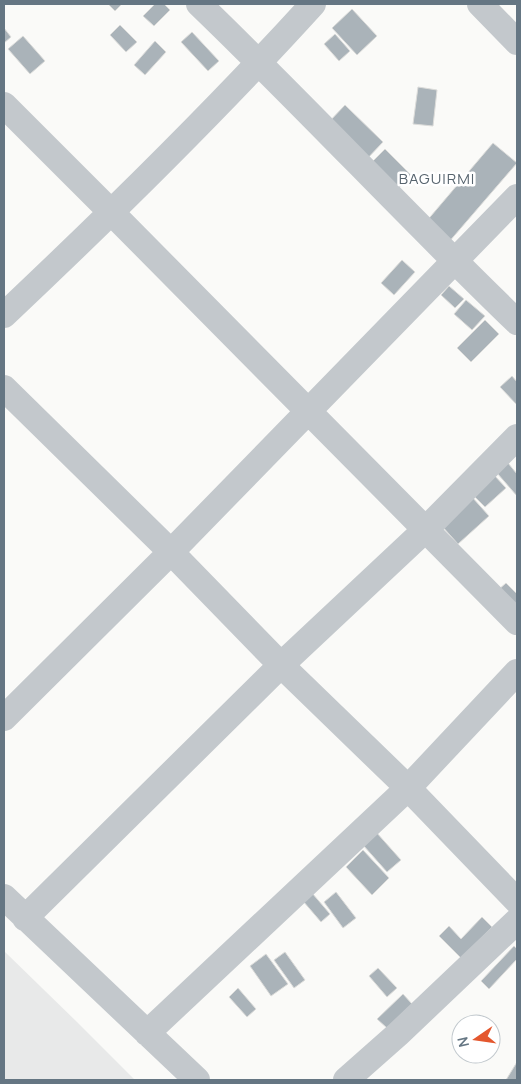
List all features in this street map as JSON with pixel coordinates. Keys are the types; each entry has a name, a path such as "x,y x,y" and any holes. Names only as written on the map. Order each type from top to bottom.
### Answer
{"street":[{"path":"199,4 517,322"},
{"path":"4,315 112,213 260,63 313,4"},
{"path":"480,4 517,42"},
{"path":"4,105 517,622"},
{"path":"4,718 171,552 517,197"},
{"path":"4,388 171,552 282,666 408,788 517,902"},
{"path":"26,918 282,666 425,530 517,437"},
{"path":"147,1033 408,788 517,672"},
{"path":"4,897 197,1080"},
{"path":"346,1080 398,1034 517,921"}],"shaded area":[{"path":"4,951 79,1024 135,1080 4,1080"}],"building":[{"path":"108,4 122,4 115,11"},
{"path":"155,4 164,4 170,10 154,26 143,16"},
{"path":"352,9 377,36 357,55 332,28"},
{"path":"120,25 137,42 126,52 110,35"},
{"path":"4,28 11,37 4,43"},
{"path":"192,32 219,61 208,71 181,42"},
{"path":"335,34 350,51 339,61 324,44"},
{"path":"23,36 45,61 30,74 8,49"},
{"path":"155,41 166,52 145,75 134,65"},
{"path":"418,87 437,90 433,126 413,124"},
{"path":"345,105 383,142 365,161 327,124"},
{"path":"493,143 517,163 448,243 425,223"},
{"path":"385,149 411,175 398,189 371,163"},
{"path":"402,260 415,272 394,295 381,283"},
{"path":"449,286 464,299 455,308 441,295"},
{"path":"466,300 485,316 472,330 454,314"},
{"path":"485,320 499,334 471,362 457,348"},
{"path":"512,376 517,382 517,405 500,387"},
{"path":"508,463 517,474 517,496 497,473"},
{"path":"494,475 506,488 485,507 473,495"},
{"path":"472,497 489,516 458,544 441,525"},
{"path":"506,583 517,594 517,613 497,591"},
{"path":"376,832 401,860 387,872 363,845"},
{"path":"363,850 389,878 372,895 346,867"},
{"path":"336,892 356,918 343,928 324,902"},
{"path":"312,893 330,914 321,922 303,901"},
{"path":"482,917 492,927 461,958 439,936 449,926 461,939"},
{"path":"514,946 517,949 517,959 489,989 481,981"},
{"path":"285,952 305,980 294,988 274,960"},
{"path":"266,954 288,984 271,996 250,966"},
{"path":"378,968 397,988 387,997 369,976"},
{"path":"238,988 256,1009 247,1017 229,997"},
{"path":"403,994 412,1004 387,1028 377,1019"},
{"path":"517,1062 517,1080 506,1080"}],"district":[{"name":"BAGUIRMI","path":"437,179"}]}
